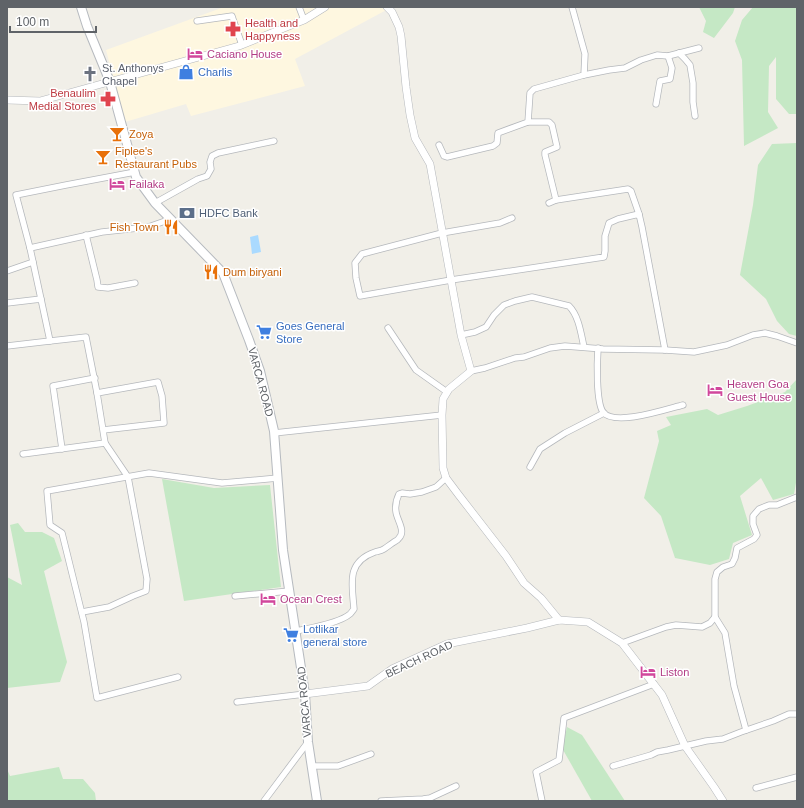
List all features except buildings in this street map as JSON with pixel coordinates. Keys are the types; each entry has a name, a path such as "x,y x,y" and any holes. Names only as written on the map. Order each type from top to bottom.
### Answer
{"main road":[{"name":"VARCA ROAD","path":"81,7 87,26 110,82 136,177 155,203 223,273 260,370 274,433 283,550 305,694 308,742 317,801"}],"street":[{"path":"300,7 304,20"},
{"path":"7,100 40,101 242,45 304,20 325,7"},
{"path":"387,7 392,12 399,27 410,115 415,138 430,164 461,335 471,371"},
{"path":"572,7 585,54 584,75"},
{"path":"197,21 232,16 242,45"},
{"path":"528,122 530,93 534,88 584,75 625,68 641,60 657,55 668,56 699,48"},
{"path":"679,53 690,65 693,83 695,116"},
{"path":"656,104 660,81 670,79 672,68 668,56"},
{"path":"439,145 444,156 447,157 492,146 497,143 498,133 528,122 550,122 552,124 557,147 545,152 544,154 556,200"},
{"path":"155,203 198,179 207,176 211,169 210,162 212,156 218,153 274,140"},
{"path":"50,341 30,248 16,195 135,172"},
{"path":"549,204 556,200 628,188 631,191 642,227 665,350"},
{"path":"512,218 500,223 442,234 362,254 355,263 356,278 360,296 451,280 604,257 605,236 609,223 618,219 639,214"},
{"path":"30,248 102,232 148,227 171,219"},
{"path":"86,235 98,287 108,288 135,283"},
{"path":"7,271 33,262"},
{"path":"461,335 475,332 486,327 494,315 504,305 532,297 569,306 573,310 580,328 584,347"},
{"path":"7,303 41,299"},
{"path":"388,328 416,370 447,392"},
{"path":"558,620 540,598 524,583 506,556 446,478 443,468 442,415 443,399 449,389 471,371 486,368 515,358 524,357 550,348 565,346 694,352 727,346 753,335 765,333 797,343"},
{"path":"7,346 86,338 98,393 104,443 128,477 146,579 146,591 109,607 82,612"},
{"path":"598,348 598,391 600,404 604,413 612,417 624,418 639,416 683,405"},
{"path":"62,449 53,386 94,378"},
{"path":"98,393 158,382 162,396 164,423 103,430"},
{"path":"530,467 540,449 565,433 604,413"},
{"path":"274,433 442,415"},
{"path":"23,454 104,443"},
{"path":"178,677 97,698 82,612 62,533 50,525 47,492 149,473 222,484 278,478"},
{"path":"296,631 328,624 350,614 354,609 352,580 354,571 365,556 383,550 400,538 400,524 396,513 396,501 399,494 422,492 436,487 446,478"},
{"path":"746,730 734,686 725,633 715,616 715,579 717,572 723,567 732,564 737,548 754,539 757,535 753,524 753,516 759,509 769,505 777,505 797,497"},
{"path":"235,596 290,591"},
{"path":"715,616 710,623 702,627 676,625 655,630 622,643 662,695 685,746 723,801"},
{"name":"BEACH ROAD","path":"305,694 368,686 392,669 447,644 558,620 588,622 622,643"},
{"path":"542,801 536,772 559,760 564,718 654,684"},
{"path":"237,702 305,694"},
{"path":"613,766 657,752 706,741 723,739 773,722 789,714 797,714"},
{"path":"264,801 308,742"},
{"path":"312,766 338,766 371,754"},
{"path":"756,788 797,777"},
{"path":"381,801 430,798 456,786"}],"shaded area":[{"path":"224,7 392,7 295,59 305,86 191,116 186,104 125,122 106,50"}],"green space":[{"path":"699,7 735,7 733,13 714,38 703,32 706,21"},
{"path":"753,7 797,7 797,114 789,114 776,99 776,57 769,66 768,112 778,128 744,146 742,60 735,41 742,20"},
{"path":"797,143 797,336 789,334 777,321 766,299 740,275 753,205 758,165 772,144"},
{"path":"797,379 797,477 794,494 773,500 761,478 740,496 752,535 733,543 729,559 710,565 675,558 661,516 644,498 659,441 657,431 671,425 666,417 707,409 718,415 785,392"},
{"path":"162,479 214,488 270,485 281,587 184,601"},
{"path":"18,523 25,532 42,532 54,538 62,561 44,571 67,662 60,682 7,688 7,577 22,585 10,525"},
{"path":"567,727 582,735 625,801 592,801 562,748"},
{"path":"59,767 63,779 83,779 95,793 96,801 7,801 7,769 10,776"}],"water":[{"path":"258,235 261,252 252,254 250,237"}],"place":[{"name":"Health and Happyness","path":"233,29"},
{"name":"Caciano House","path":"195,54"},
{"name":"Charlis","path":"186,72"},
{"name":"St. Anthonys Chapel","path":"90,74"},
{"name":"Benaulim Medial Stores","path":"108,99"},
{"name":"Zoya","path":"117,134"},
{"name":"Fiplee's Restaurant Pubs","path":"103,157"},
{"name":"Failaka","path":"117,184"},
{"name":"HDFC Bank","path":"187,213"},
{"name":"Fish Town","path":"171,227"},
{"name":"Dum biryani","path":"211,272"},
{"name":"Goes General Store","path":"264,332"},
{"name":"Heaven Goa Guest House","path":"715,390"},
{"name":"Ocean Crest","path":"268,599"},
{"name":"Lotlikar general store","path":"291,635"},
{"name":"Liston","path":"648,672"}]}
